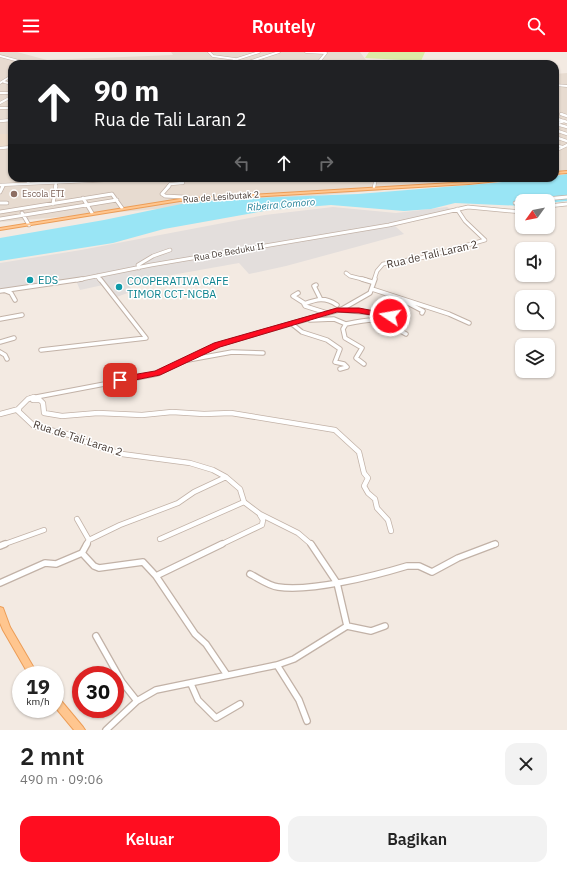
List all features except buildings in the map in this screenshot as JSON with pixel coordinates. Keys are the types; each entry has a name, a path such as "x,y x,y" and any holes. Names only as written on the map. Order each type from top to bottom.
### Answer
{"main road":[{"name":"Rua de Lesibutak 2","path":"0,229 122,208 183,200 374,187 479,182"},
{"path":"0,610 6,628 29,666"},
{"path":"64,711 80,730"}],"street":[{"path":"209,52 213,56 235,59 259,52"},
{"path":"254,60 279,52"},
{"path":"306,52 326,53 320,60"},
{"path":"0,56 15,60"},
{"path":"4,82 8,78"},
{"path":"0,83 8,83"},
{"path":"0,103 6,104"},
{"path":"561,114 567,116"},
{"path":"559,119 564,121 567,125"},
{"path":"559,123 564,121"},
{"path":"559,149 567,145"},
{"path":"0,192 2,185 75,182"},
{"path":"374,187 375,182"},
{"path":"53,204 56,183"},
{"path":"183,200 182,197 165,196 162,194 170,184 184,183"},
{"path":"0,212 112,194 122,208"},
{"path":"555,198 567,197"},
{"path":"83,198 92,213"},
{"path":"0,219 117,200"},
{"path":"0,204 7,203"},
{"path":"57,203 60,209"},
{"path":"48,204 50,211"},
{"path":"555,205 567,204"},
{"name":"Rua De Beduku II","path":"0,291 96,276 389,225 457,209 478,207 515,211"},
{"path":"21,209 29,225"},
{"name":"Rua de Tali Laran 2","path":"372,282 380,267 384,264 426,256 480,243 485,240 465,221 457,209"},
{"path":"139,268 138,266 143,261 160,252 170,250"},
{"path":"346,273 350,276 372,282 372,289"},
{"path":"41,350 146,338 96,276"},
{"path":"316,285 314,286 319,293 320,298"},
{"path":"372,289 469,323"},
{"path":"17,410 28,399 36,396 157,374 230,341 336,310 357,301 372,289"},
{"path":"5,290 11,293 15,300"},
{"path":"298,293 293,296 312,309 328,313"},
{"path":"304,304 320,298 328,299 338,303 336,310"},
{"path":"400,298 403,302 423,311 422,313"},
{"path":"336,310 359,310 385,314 405,325"},
{"path":"0,319 22,315"},
{"path":"304,320 332,320 346,324 369,318 379,319 406,334"},
{"path":"292,324 302,332 323,338 337,346 340,349 335,362 344,364 347,368 340,370"},
{"path":"346,324 344,329 345,338 362,348 356,358 364,364"},
{"path":"0,342 14,338"},
{"path":"0,352 5,355 7,359"},
{"path":"182,362 232,352 263,354"},
{"path":"0,414 17,410 36,398 43,403 44,413 49,415 62,416 98,413 146,415 172,412 211,414 231,413 285,420 335,430 359,452 364,473 368,478 364,486 368,493 375,499 377,508 388,520 391,531"},
{"name":"Rua de Tali Laran 2","path":"17,410 34,426 74,436 92,445 122,454 190,463 213,470 226,477 240,489 244,502 260,514 298,533 311,544 337,583 347,626"},
{"path":"0,583 45,563 56,564 82,553 89,540 120,525 178,503 194,492 226,477"},
{"path":"160,538 244,502"},
{"path":"156,576 262,525 263,520 260,514"},
{"path":"77,519 89,540"},
{"path":"0,546 44,530"},
{"path":"250,574 276,587 292,588 337,583 407,566 419,566 432,572 458,558 496,544"},
{"path":"82,553 94,566 99,568 143,562 147,565 195,634 206,644 227,675"},
{"path":"106,730 137,701 156,690 277,666 294,659 347,626 371,631 385,626"},
{"path":"96,636 122,682 137,701"},
{"path":"277,666 299,700 308,721"},
{"path":"191,684 198,700 216,718 240,704"}],"shaded area":[{"path":"0,52 17,52 47,60 8,60 8,182 480,182 0,222"},
{"path":"171,52 360,52 366,60 47,60 173,55"},
{"path":"567,73 567,173 559,174 559,74"},
{"path":"0,134 8,134 8,146 0,147"},
{"path":"333,207 396,213 447,207 454,211 395,226 404,234 286,266 249,274 239,263 127,283 133,291 114,298 103,285 80,290 75,278 0,289 0,263 81,250 265,215"}],"green space":[{"path":"369,52 425,52 421,60 365,58"}],"water":[{"name":"Ribeira Comoro","path":"567,174 567,201 555,202 555,194 515,194 515,206 455,203 431,209 404,211 331,205 270,210 164,229 113,243 0,261 0,238 104,220 191,202 227,199 358,194 502,182 559,182 559,175"}],"place":[{"name":"Escola ETI","path":"14,194"},
{"name":"EDS","path":"30,280"},
{"name":"COOPERATIVA CAFE TIMOR CCT-NCBA","path":"119,287"}],"route":[{"path":"120,380 157,374 217,345 236,338 292,324 337,310 359,310 390,316"}]}
